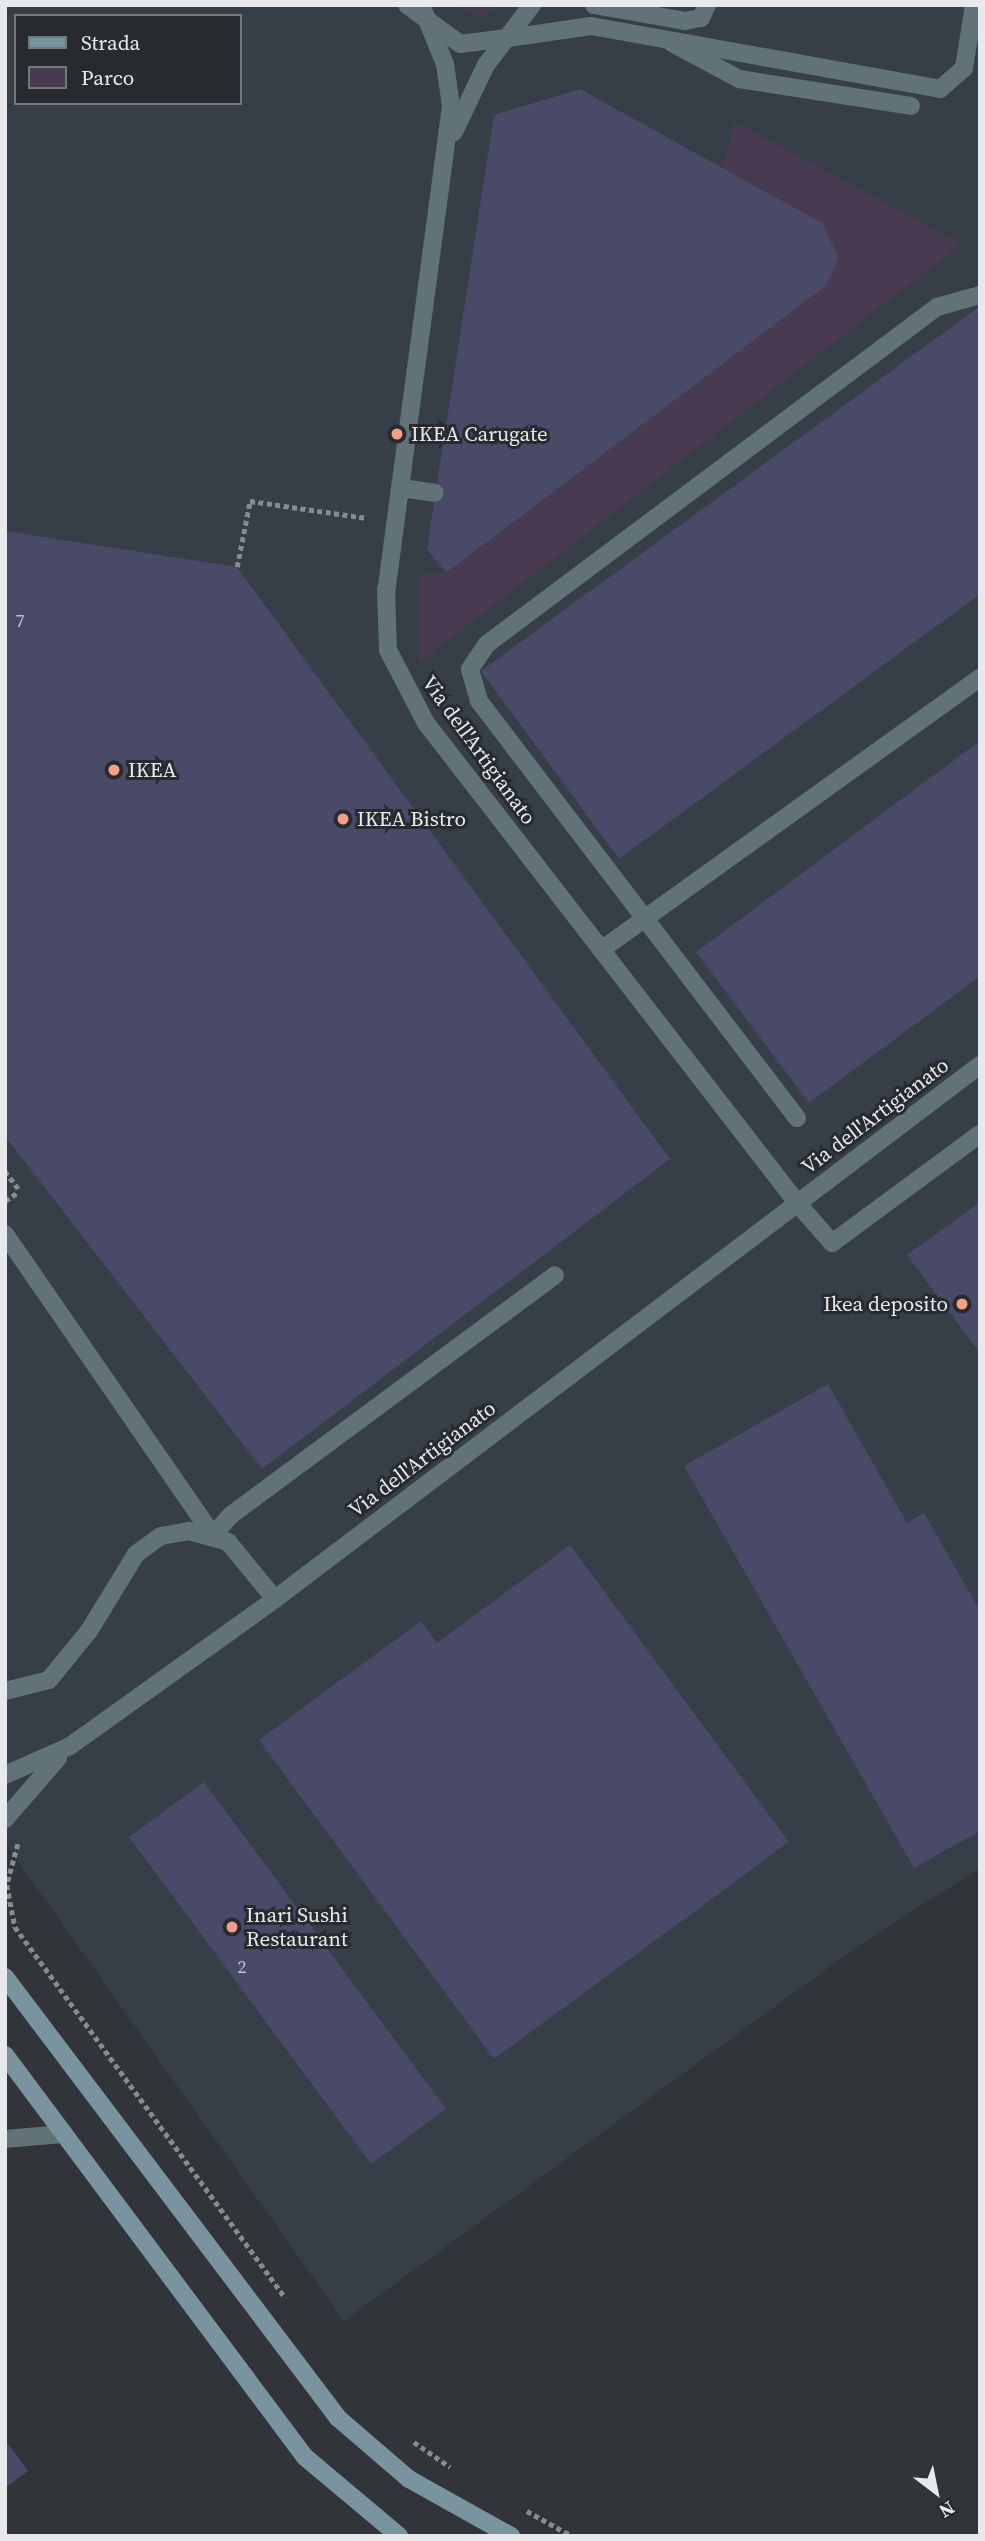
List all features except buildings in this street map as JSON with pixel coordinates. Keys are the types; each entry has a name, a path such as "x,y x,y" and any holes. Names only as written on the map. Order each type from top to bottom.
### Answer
{"main road":[{"path":"5,1977 338,2418 409,2479 511,2536"},
{"path":"5,2055 305,2457 399,2536"}],"street":[{"path":"407,5 424,13 460,44 508,38 572,25 664,37 940,89 964,68 974,5"},
{"path":"447,151 471,90 532,5"},
{"path":"594,5 685,21 701,18 707,5"},
{"path":"424,13 449,85 447,151"},
{"path":"664,37 739,79 911,106"},
{"name":"Via dell'Artigianato","path":"447,151 384,610 388,650 404,690 798,1204"},
{"path":"797,1118 479,701 470,682 473,659 937,307 980,295"},
{"path":"401,488 435,493"},
{"path":"601,950 980,678"},
{"name":"Via dell'Artigianato","path":"5,1775 70,1746 275,1599 980,1065"},
{"path":"798,1204 832,1243 980,1134"},
{"path":"5,1234 213,1535 245,1559 275,1599"},
{"path":"5,1691 49,1680 62,1667 136,1554 161,1536 213,1535 231,1515 555,1275"},
{"name":"Via dell'Artigianato","path":"8,1826 70,1746"},
{"path":"5,2139 63,2134"}],"path":[{"path":"237,567 250,501 396,522"},
{"path":"5,1171 19,1192 5,1201"},
{"path":"8,1826 18,1842 7,1885 15,1927 290,2303"},
{"path":"405,2435 456,2470"},
{"path":"522,2508 572,2536"}],"shaded area":[{"path":"5,5 980,5 980,1868 858,1946 344,2321 5,1843"}],"green space":[{"path":"454,5 500,5 481,17"},
{"path":"735,122 962,244 419,663 419,574 447,573 826,286 838,258 822,223 722,168"}],"place":[{"name":"IKEA Carugate","path":"397,434"},
{"name":"IKEA","path":"114,770"},
{"name":"IKEA Bistro","path":"343,819"},
{"name":"Ikea deposito","path":"962,1304"},
{"name":"Inari Sushi Restaurant","path":"232,1927"}]}
